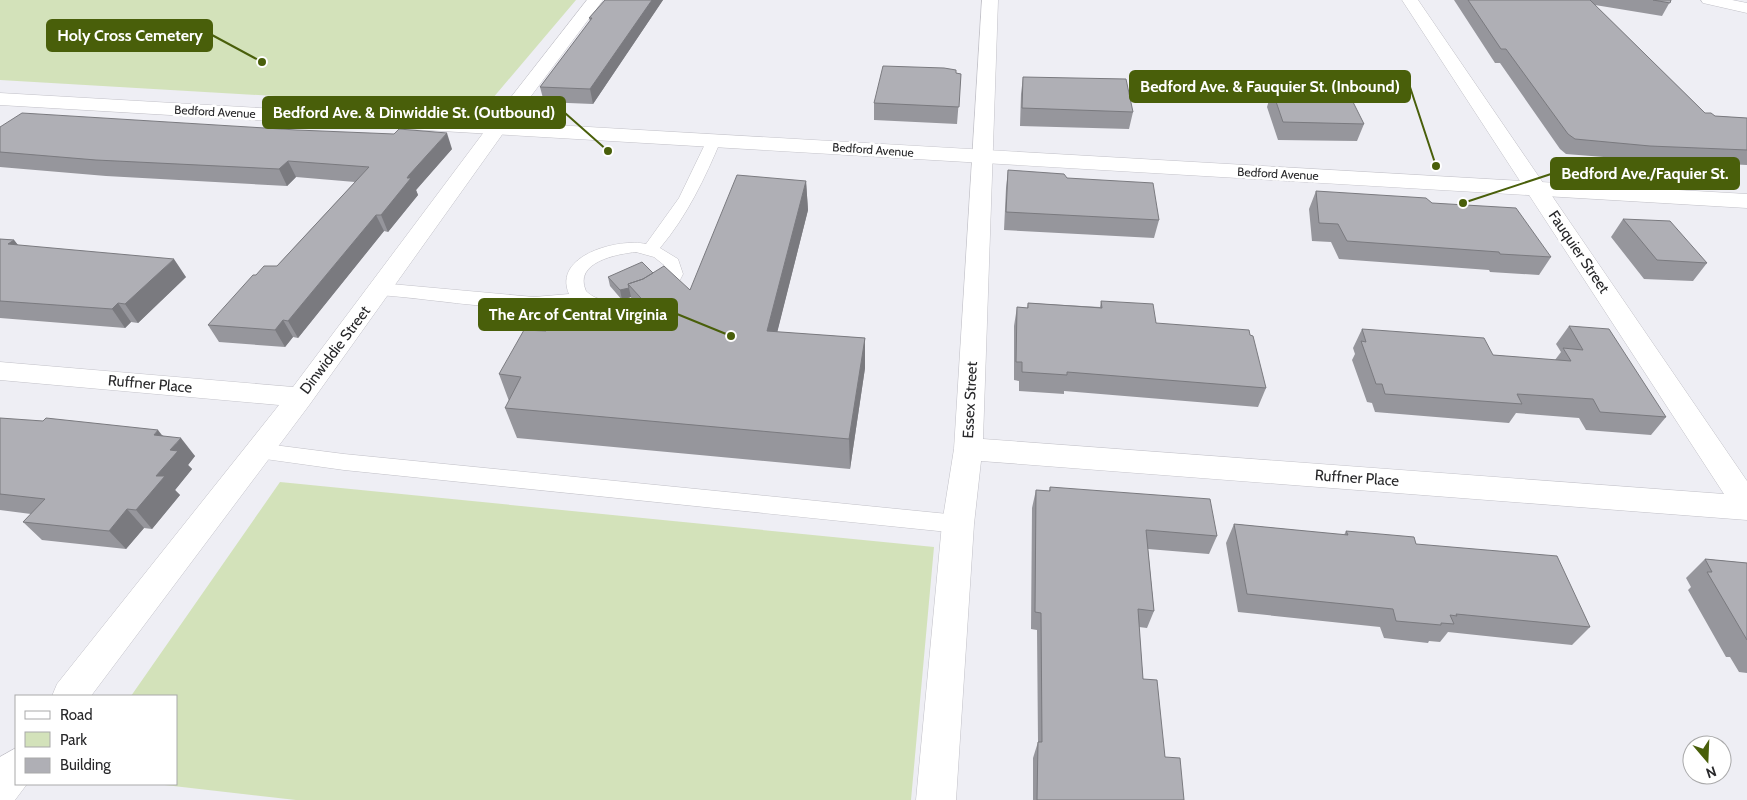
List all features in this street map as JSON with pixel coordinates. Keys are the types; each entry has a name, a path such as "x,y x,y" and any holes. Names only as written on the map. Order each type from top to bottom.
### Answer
{"street":[{"name":"Dinwiddie Street","path":"71,695 300,396 497,128 595,0"},
{"name":"Essex Street","path":"936,800 958,524 968,449 990,0"},
{"name":"Fauquier Street","path":"1410,0 1747,506"},
{"path":"1709,0 1747,8"},
{"name":"Bedford Avenue","path":"0,99 1747,201"},
{"name":"Ruffner Place","path":"0,371 300,396"},
{"name":"Ruffner Place","path":"968,449 1747,506"},
{"path":"0,788 15,768"}],"lane":[{"path":"651,249 669,228 694,184 714,140"},
{"path":"620,249 651,249 663,254 672,261 676,270 674,280 668,290 642,305 616,309 592,305 580,298 574,289 575,278 580,268 592,259 620,249"},
{"path":"380,289 534,303 580,298"},
{"path":"258,451 344,462 958,524"}],"green space":[{"path":"0,0 576,0 487,105 360,101 0,80"},
{"path":"280,482 934,547 911,800 296,800 165,785 178,785 178,695 132,695"}],"building":[{"path":"605,0 652,0 590,89 540,87 592,18 589,18"},
{"path":"1468,0 1590,0 1705,113 1711,113 1715,116 1747,118 1747,150 1650,146 1575,139 1568,134 1506,49 1501,49"},
{"path":"1653,0 1671,0 1670,3"},
{"path":"883,66 956,70 956,73 961,74 959,107 874,103"},
{"path":"1023,77 1126,79 1133,112 1022,108"},
{"path":"1272,90 1349,94 1364,124 1283,122"},
{"path":"22,113 297,130 394,134 399,129 447,133 409,175 407,178 411,178 381,215 376,215 288,321 283,320 275,330 208,325 253,275 256,275 264,266 277,266 369,167 288,161 279,169 96,160 0,152 0,127"},
{"path":"1008,170 1064,174 1067,178 1153,183 1159,220 1006,212"},
{"path":"737,175 806,181 767,331 865,338 849,439 505,408 521,377 499,374 524,330 546,331 561,304 651,309 628,284 643,279 664,266 690,290"},
{"path":"1316,191 1426,198 1432,203 1516,208 1551,257 1347,241 1338,224 1319,223"},
{"path":"1623,219 1670,221 1707,263 1657,260"},
{"path":"0,239 14,240 8,244 174,259 125,304 118,303 112,309 0,301"},
{"path":"642,262 653,273 628,284 629,288 620,290 608,277"},
{"path":"1101,301 1153,304 1156,323 1249,330 1250,335 1253,336 1266,388 1067,372 1067,375 1022,372 1022,362 1016,362 1017,307 1028,308 1028,303 1102,308"},
{"path":"1569,326 1609,329 1666,417 1600,412 1593,399 1517,394 1522,404 1385,394 1382,384 1376,384 1361,341 1366,342 1362,329 1484,338 1493,355 1571,361 1563,348 1583,350"},
{"path":"0,418 43,421 46,418 158,430 154,435 181,438 170,450 178,451 156,476 165,476 136,510 127,509 109,531 23,522 45,499 0,494"},
{"path":"1050,487 1210,499 1217,536 1146,530 1154,611 1138,609 1143,679 1157,680 1165,757 1180,758 1184,800 1037,800 1038,742 1042,742 1041,613 1035,612 1036,490 1050,491"},
{"path":"1234,524 1348,535 1346,531 1414,537 1416,544 1557,556 1590,627 1456,614 1457,616 1450,615 1454,624 1441,623 1441,625 1396,621 1393,609 1247,594"},
{"path":"1705,559 1747,563 1747,640 1707,572 1712,572"}],"place":[{"name":"Holy Cross Cemetery","path":"262,62"},
{"name":"Bedford Ave. & Dinwiddie St. (Outbound)","path":"608,151"},
{"name":"Bedford Ave. & Fauquier St. (Inbound)","path":"1436,166"},
{"name":"Bedford Ave./Faquier St.","path":"1463,203"},
{"name":"The Arc of Central Virginia","path":"731,336"}]}
